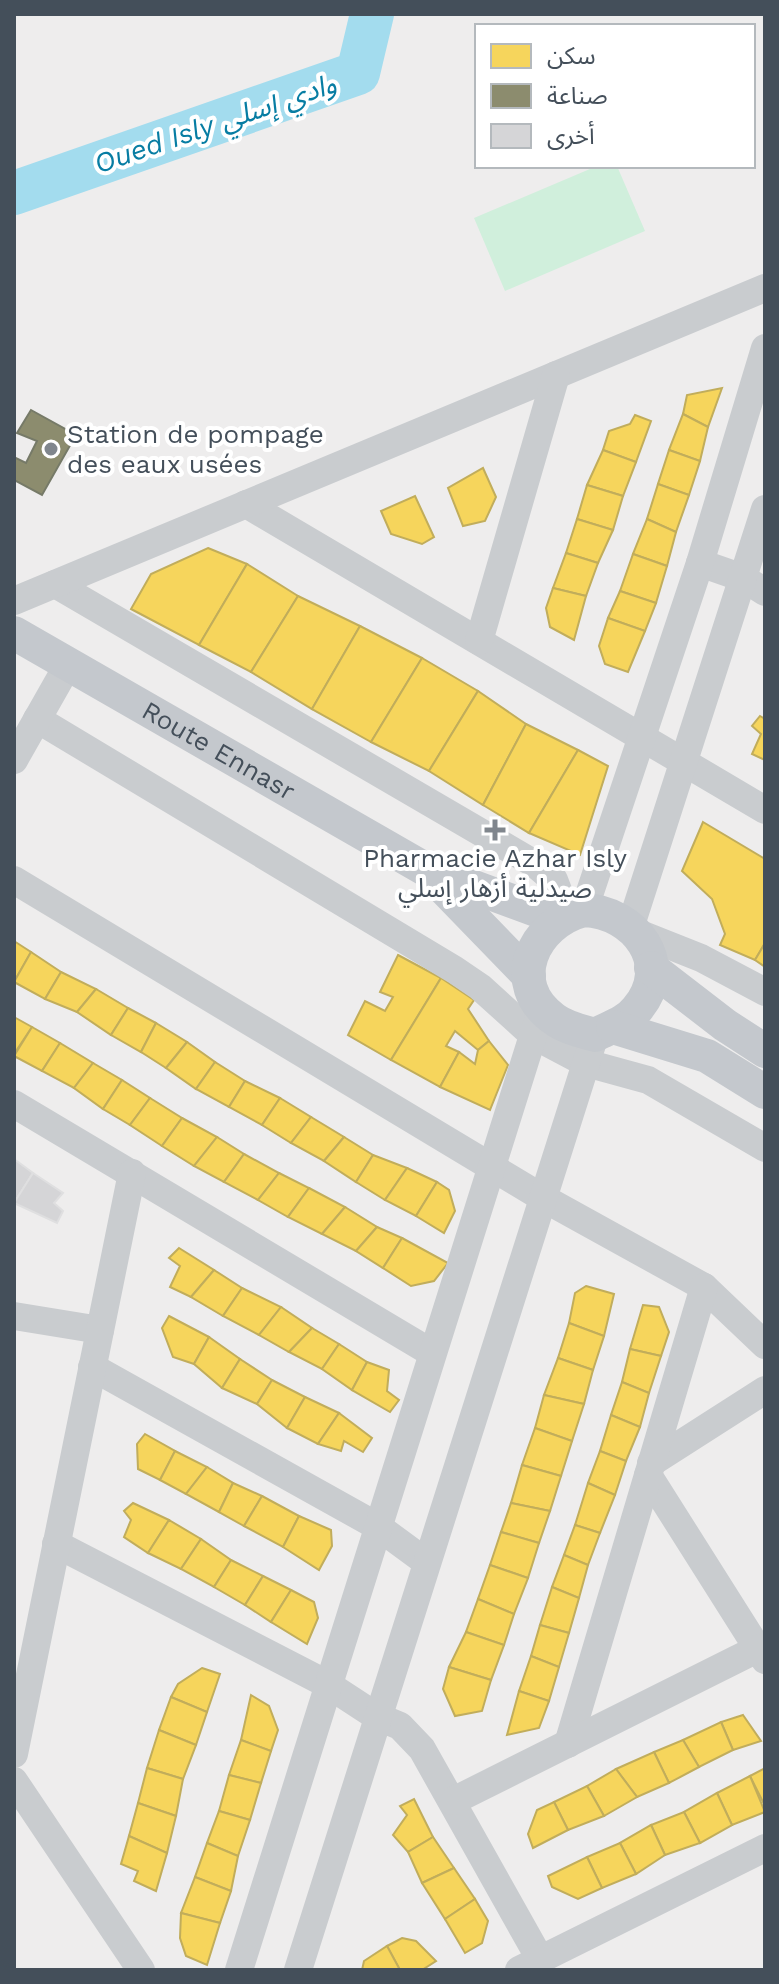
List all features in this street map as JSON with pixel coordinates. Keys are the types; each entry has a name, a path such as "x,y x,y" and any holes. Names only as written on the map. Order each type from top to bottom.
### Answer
{"main road":[{"name":"Route Ennasr","path":"14,633 425,869 570,914"},
{"name":"Route Ennasr","path":"425,869 535,1006"},
{"path":"598,1042 637,1009 645,997 651,968 647,949 634,929 609,913 570,914 536,943 535,1006 598,1042 707,1056 765,1092"},
{"path":"651,968 725,1025 765,1051"}],"street":[{"path":"14,601 765,288"},
{"path":"570,914 644,738 700,563 756,416 765,348"},
{"path":"479,641 556,375"},
{"path":"246,504 765,810"},
{"path":"765,509 754,585 684,761 634,929 701,958 765,992"},
{"path":"700,563 754,585"},
{"path":"55,584 535,864 554,880 570,914"},
{"path":"14,760 69,663"},
{"path":"37,719 480,987 535,1006 491,1165 239,1970"},
{"path":"14,880 543,1198 704,1287 765,1345"},
{"path":"298,1970 376,1716 543,1198 598,1042 648,1080 765,1148"},
{"path":"14,1104 432,1353"},
{"path":"14,1754 24,1656 56,1544 132,1173"},
{"path":"568,1744 704,1287"},
{"path":"14,1316 100,1330"},
{"path":"92,1367 377,1526 426,1562"},
{"path":"650,1469 765,1390"},
{"path":"453,1801 762,1654 650,1469"},
{"path":"56,1544 327,1684 414,1737 453,1801 529,1964 765,1848"},
{"path":"14,1781 141,1970"}],"green space":[{"path":"592,168 618,168 645,231 505,291 474,218"}],"building: سكن":[{"path":"722,388 708,427 683,414 687,395"},
{"path":"683,414 708,427 700,461 669,450"},
{"path":"635,415 651,421 636,462 603,450 609,431 630,424"},
{"path":"603,450 636,462 623,496 587,485"},
{"path":"669,450 700,461 689,495 658,484"},
{"path":"483,468 496,497 485,521 463,526 448,488"},
{"path":"658,484 689,495 676,532 647,519"},
{"path":"587,485 623,496 613,530 577,519"},
{"path":"415,496 434,537 422,544 391,534 381,511"},
{"path":"577,519 613,530 598,563 566,553"},
{"path":"647,519 676,532 667,566 633,554"},
{"path":"208,548 247,564 199,645 131,609 151,574"},
{"path":"566,553 598,563 586,596 553,588"},
{"path":"633,554 667,566 656,603 620,591"},
{"path":"247,564 298,596 251,672 199,645"},
{"path":"553,588 586,596 574,640 550,627 546,608"},
{"path":"620,591 656,603 645,631 608,618"},
{"path":"298,596 360,626 312,709 251,672"},
{"path":"608,618 645,631 628,672 605,664 599,646"},
{"path":"360,626 422,658 371,742 312,709"},
{"path":"422,658 478,691 429,771 371,742"},
{"path":"478,691 526,724 483,805 429,771"},
{"path":"760,716 765,719 765,760 752,754 761,734 752,726"},
{"path":"526,724 578,750 529,833 483,805"},
{"path":"578,750 608,766 580,855 529,833"},
{"path":"703,822 765,859 765,943 755,960 720,945 725,934 712,899 682,871"},
{"path":"14,941 31,952 14,982"},
{"path":"765,943 765,967 755,960"},
{"path":"31,952 61,972 45,999 14,982"},
{"path":"398,955 441,978 391,1060 348,1035 365,1001 385,1011 393,997 380,992"},
{"path":"61,972 96,989 77,1012 45,999"},
{"path":"441,978 474,1000 468,1009 489,1041 478,1050 455,1031 446,1046 459,1052 440,1087 391,1060"},
{"path":"96,989 128,1008 111,1035 77,1012"},
{"path":"128,1008 156,1023 141,1052 111,1035"},
{"path":"14,1017 32,1027 14,1054"},
{"path":"156,1023 187,1042 166,1068 141,1052"},
{"path":"32,1027 60,1043 42,1071 14,1056"},
{"path":"489,1041 508,1065 490,1110 440,1087 459,1052 475,1064 478,1050"},
{"path":"187,1042 215,1062 196,1089 166,1068"},
{"path":"60,1043 93,1063 74,1088 42,1071"},
{"path":"215,1062 245,1081 229,1107 196,1089"},
{"path":"93,1063 122,1080 103,1109 74,1088"},
{"path":"122,1080 150,1098 130,1125 103,1109"},
{"path":"245,1081 280,1098 262,1125 229,1107"},
{"path":"150,1098 182,1118 162,1146 130,1125"},
{"path":"280,1098 311,1117 291,1143 262,1125"},
{"path":"311,1117 344,1137 324,1161 291,1143"},
{"path":"182,1118 217,1137 194,1166 162,1146"},
{"path":"217,1137 244,1154 224,1182 194,1166"},
{"path":"344,1137 373,1155 356,1182 324,1161"},
{"path":"244,1154 279,1173 258,1200 224,1182"},
{"path":"373,1155 407,1168 385,1200 356,1182"},
{"path":"407,1168 437,1182 416,1216 385,1200"},
{"path":"279,1173 309,1188 288,1217 258,1200"},
{"path":"437,1182 449,1190 455,1211 444,1233 416,1216"},
{"path":"309,1188 345,1207 322,1234 288,1217"},
{"path":"345,1207 377,1227 356,1251 322,1234"},
{"path":"377,1227 402,1238 383,1268 356,1251"},
{"path":"402,1238 448,1263 434,1281 411,1286 383,1268"},
{"path":"179,1248 214,1270 191,1297 170,1287 180,1266 169,1258"},
{"path":"214,1270 242,1288 223,1316 191,1297"},
{"path":"586,1286 614,1294 604,1336 569,1323 575,1293"},
{"path":"242,1288 281,1307 259,1335 223,1316"},
{"path":"643,1305 659,1307 669,1332 661,1356 630,1349"},
{"path":"281,1307 312,1328 289,1352 259,1335"},
{"path":"169,1316 209,1337 194,1364 173,1357 162,1328"},
{"path":"569,1323 604,1336 593,1370 558,1358"},
{"path":"312,1328 339,1344 322,1369 289,1352"},
{"path":"209,1337 240,1359 222,1388 194,1364"},
{"path":"339,1344 367,1362 352,1390 322,1369"},
{"path":"630,1349 661,1356 649,1393 622,1382"},
{"path":"558,1358 593,1370 584,1404 544,1395"},
{"path":"240,1359 272,1380 257,1404 222,1388"},
{"path":"367,1362 389,1370 387,1391 399,1400 390,1412 352,1390"},
{"path":"272,1380 305,1397 287,1428 257,1404"},
{"path":"622,1382 649,1393 640,1427 611,1415"},
{"path":"544,1395 584,1404 572,1441 535,1428"},
{"path":"305,1397 339,1413 318,1444 287,1428"},
{"path":"339,1413 372,1438 363,1452 344,1441 341,1451 318,1444"},
{"path":"611,1415 640,1427 626,1461 600,1451"},
{"path":"535,1428 572,1441 561,1476 522,1465"},
{"path":"145,1434 175,1451 160,1480 138,1469 137,1444"},
{"path":"175,1451 207,1467 186,1494 160,1480"},
{"path":"600,1451 626,1461 615,1495 588,1483"},
{"path":"522,1465 561,1476 550,1511 511,1503"},
{"path":"207,1467 233,1483 219,1512 186,1494"},
{"path":"233,1483 262,1496 244,1526 219,1512"},
{"path":"588,1483 615,1495 600,1533 575,1525"},
{"path":"262,1496 299,1516 283,1547 244,1526"},
{"path":"133,1503 169,1520 148,1553 124,1537 131,1520 124,1511"},
{"path":"511,1503 550,1511 539,1543 501,1532"},
{"path":"299,1516 331,1530 332,1546 319,1570 283,1547"},
{"path":"169,1520 201,1539 181,1569 148,1553"},
{"path":"575,1525 600,1533 588,1565 564,1555"},
{"path":"501,1532 539,1543 528,1578 490,1565"},
{"path":"201,1539 231,1560 214,1587 181,1569"},
{"path":"564,1555 588,1565 579,1598 552,1587"},
{"path":"231,1560 263,1576 245,1605 214,1587"},
{"path":"490,1565 528,1578 514,1614 478,1599"},
{"path":"263,1576 291,1590 271,1622 245,1605"},
{"path":"552,1587 579,1598 569,1633 540,1625"},
{"path":"291,1590 314,1602 318,1618 307,1644 271,1622"},
{"path":"478,1599 514,1614 504,1645 466,1632"},
{"path":"540,1625 569,1633 559,1667 531,1656"},
{"path":"466,1632 504,1645 491,1680 449,1667"},
{"path":"531,1656 559,1667 549,1701 519,1691"},
{"path":"449,1667 491,1680 482,1711 455,1716 443,1689"},
{"path":"202,1668 220,1674 207,1712 171,1697 178,1684"},
{"path":"519,1691 549,1701 539,1728 507,1735"},
{"path":"251,1695 269,1706 278,1730 271,1751 241,1740"},
{"path":"171,1697 207,1712 196,1745 159,1730"},
{"path":"743,1715 761,1741 733,1750 721,1722"},
{"path":"721,1722 733,1750 699,1767 683,1740"},
{"path":"159,1730 196,1745 183,1779 147,1768"},
{"path":"241,1740 271,1751 261,1783 229,1775"},
{"path":"683,1740 699,1767 669,1783 654,1752"},
{"path":"654,1752 669,1783 637,1797 616,1769"},
{"path":"147,1768 183,1779 176,1816 138,1803"},
{"path":"765,1768 765,1806 750,1776"},
{"path":"616,1769 637,1797 604,1816 587,1786"},
{"path":"229,1775 261,1783 250,1820 219,1811"},
{"path":"750,1776 765,1812 732,1825 717,1793"},
{"path":"587,1786 604,1816 568,1830 554,1802"},
{"path":"717,1793 732,1825 700,1843 684,1812"},
{"path":"414,1799 433,1837 408,1852 393,1835 407,1815 400,1806"},
{"path":"554,1802 568,1830 533,1848 528,1834 537,1810"},
{"path":"138,1803 176,1816 167,1853 129,1836"},
{"path":"219,1811 250,1820 238,1856 207,1843"},
{"path":"684,1812 700,1843 665,1855 651,1825"},
{"path":"651,1825 665,1855 636,1874 620,1843"},
{"path":"129,1836 167,1853 156,1891 134,1881 138,1871 121,1864"},
{"path":"433,1837 454,1868 422,1883 408,1852"},
{"path":"207,1843 238,1856 231,1891 195,1877"},
{"path":"620,1843 636,1874 602,1888 587,1857"},
{"path":"587,1857 602,1888 578,1899 552,1887 548,1876"},
{"path":"454,1868 475,1899 445,1919 422,1883"},
{"path":"195,1877 231,1891 220,1923 181,1913"},
{"path":"475,1899 488,1921 482,1943 465,1953 445,1919"},
{"path":"181,1913 220,1923 207,1965 186,1956 180,1938"},
{"path":"402,1938 416,1941 436,1961 422,1970 400,1970 387,1946"},
{"path":"387,1946 400,1970 362,1970 364,1961"}],"building: صناعة":[{"name":"Station de pompage des eaux usées","path":"31,410 76,435 42,495 14,480 14,457 26,463 37,441 17,433"}],"building: أخرى":[{"path":"14,1159 33,1173 14,1203"},
{"path":"33,1173 63,1193 54,1203 63,1211 57,1223 14,1203"}],"waterway":[{"name":"Oued Isly وادي إسلي","path":"14,193 358,73 372,14"}],"place":[{"name":"Station de pompage des eaux usées","path":"51,449"},
{"name":"Pharmacie Azhar Isly صيدلية أزهار إسلي","path":"495,830"}]}
